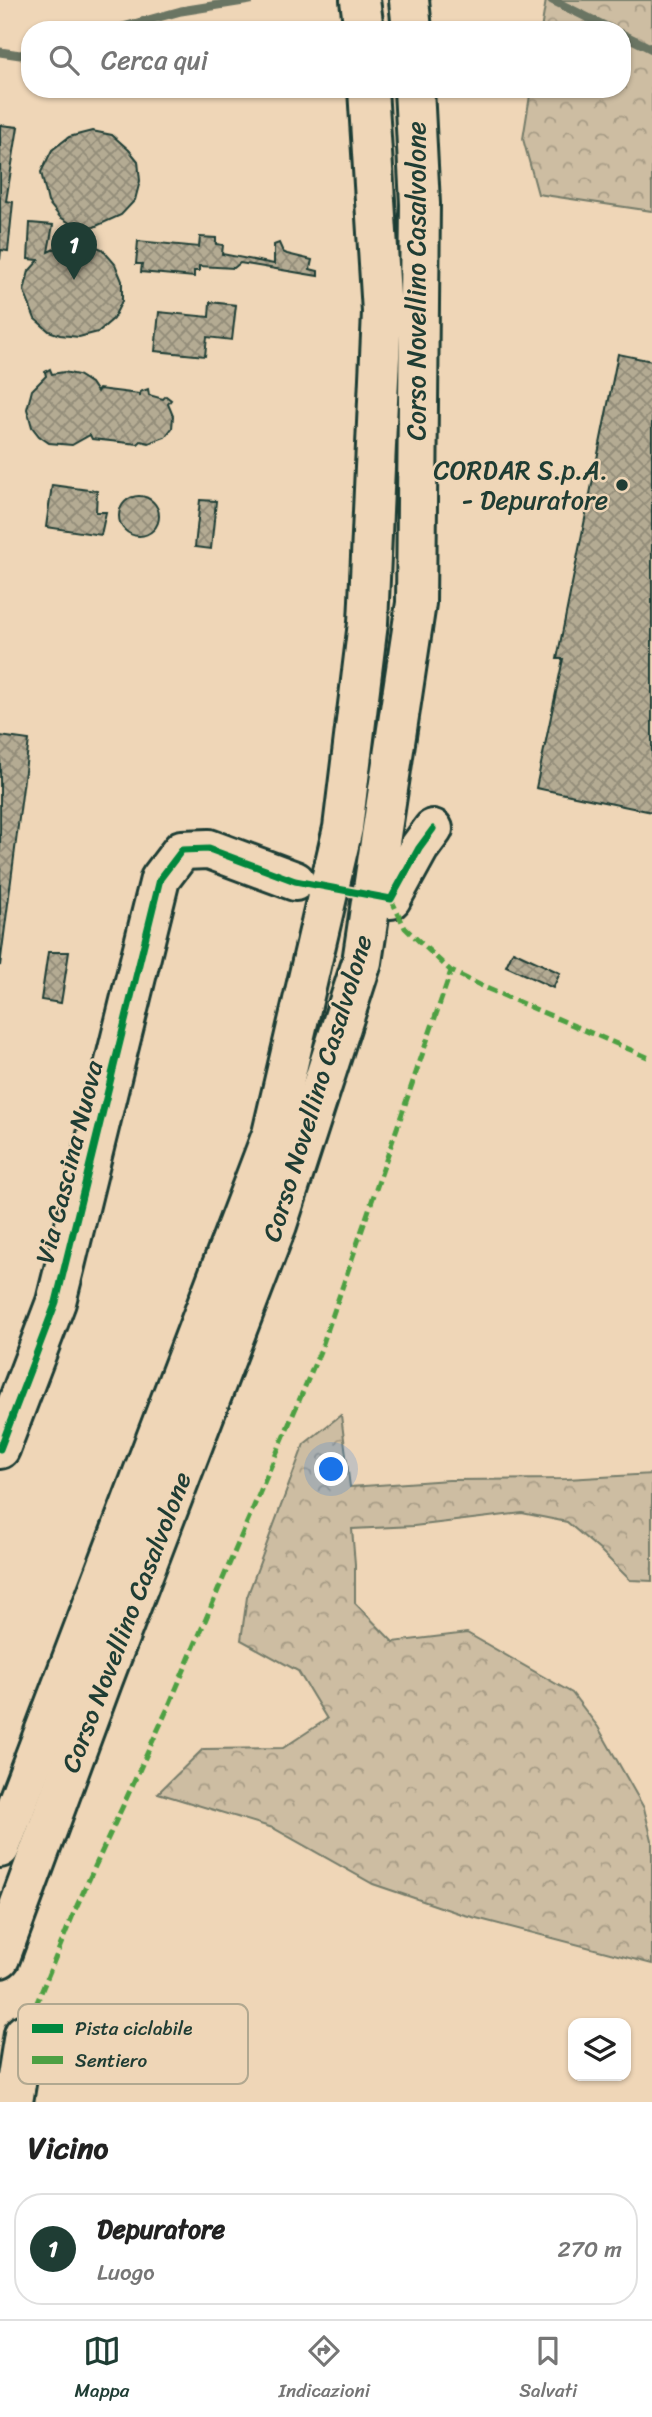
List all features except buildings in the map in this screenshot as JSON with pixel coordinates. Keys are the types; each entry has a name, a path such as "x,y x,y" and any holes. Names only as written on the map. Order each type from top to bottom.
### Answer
{"main road":[{"name":"Corso Novellino Casalvolone","path":"0,1848 272,1134 343,828 368,623 382,312 369,98"},
{"name":"Corso Novellino Casalvolone","path":"0,1958 102,1682 277,1225 362,962 416,603 420,204 414,98"},
{"path":"391,899 419,848 433,829"},
{"name":"Via Cascina Nuova","path":"0,1449 56,1302 160,879 182,850 209,849 295,881"},
{"path":"13,2102 18,2071"}],"green space":[{"path":"546,0 652,0 652,211 538,194 523,139 530,98 631,98 631,21 542,21"},
{"path":"341,1415 350,1487 449,1480 567,1479 652,1474 652,1581 630,1580 567,1522 522,1513 414,1526 352,1529 355,1603 393,1642 467,1633 572,1693 598,1727 644,1808 652,1840 652,1964 461,1914 373,1884 273,1828 158,1793 203,1749 283,1748 327,1719 298,1671 241,1640 247,1597 304,1444"}],"waterway":[{"path":"145,21 181,11 250,0"},
{"path":"552,0 595,21"},
{"path":"631,38 652,49"},
{"path":"0,52 21,55"}],"marked path":[{"path":"391,899 405,928 451,971 652,1059"},
{"path":"36,2004 75,1910 167,1710 321,1349 451,971"}],"cycle path":[{"path":"0,1449 56,1302 160,879 182,850 209,849 295,881 391,899 419,848 433,829"}],"place":[{"name":"Depuratore","path":"74,280"},
{"name":"CORDAR S.p.A. - Depuratore","path":"622,485"}]}
